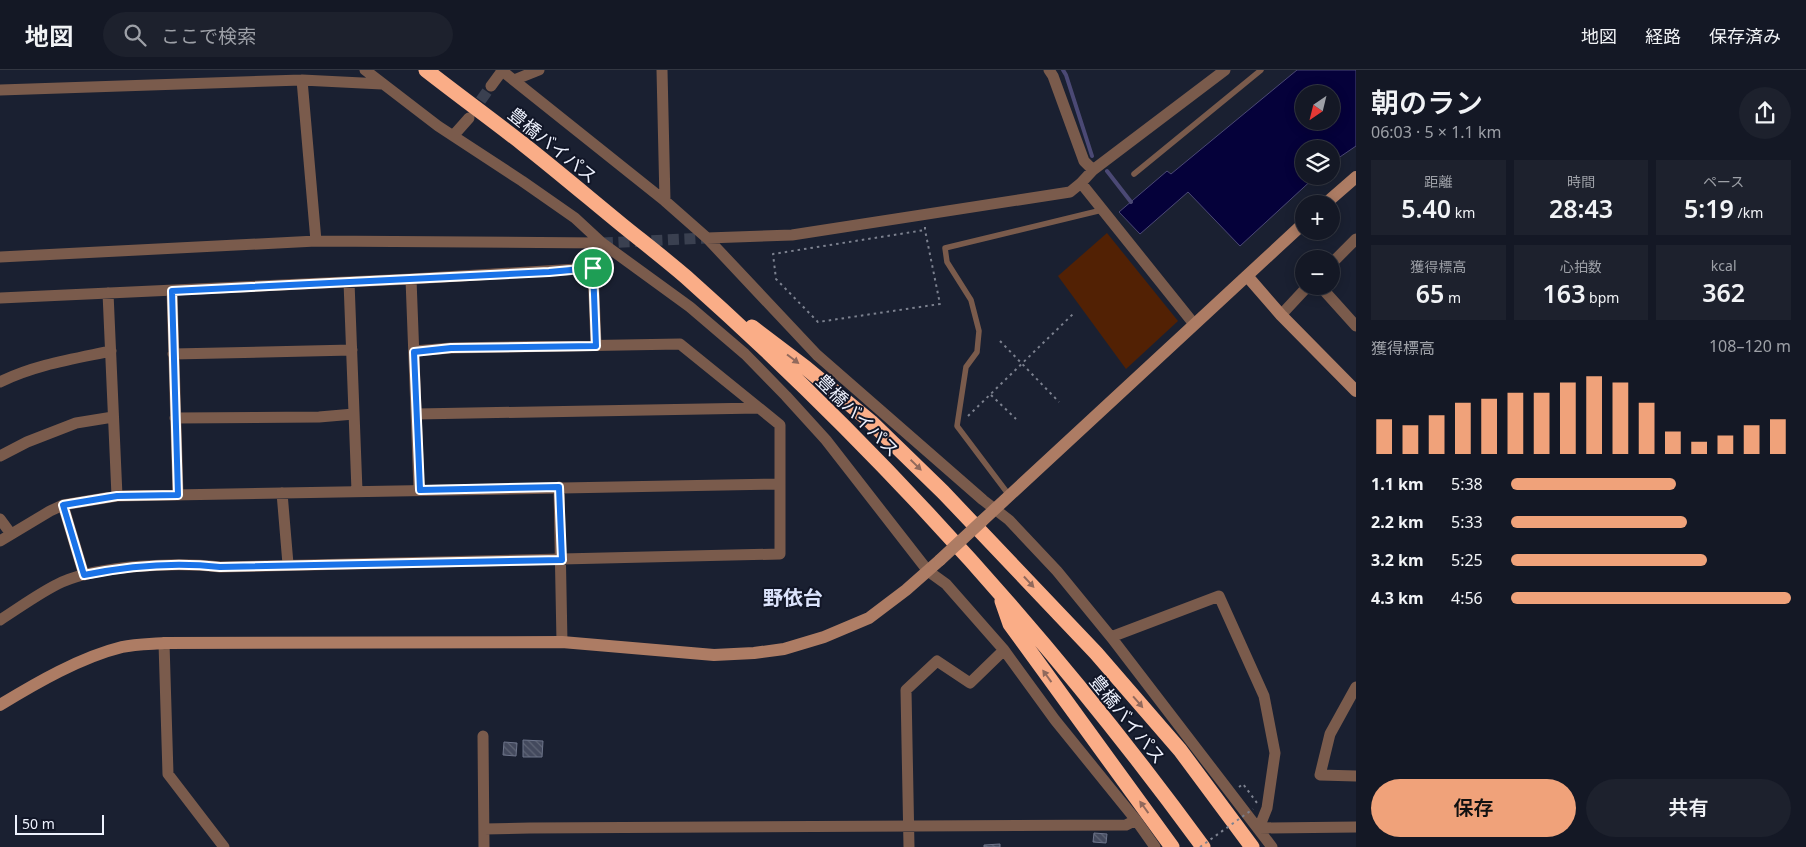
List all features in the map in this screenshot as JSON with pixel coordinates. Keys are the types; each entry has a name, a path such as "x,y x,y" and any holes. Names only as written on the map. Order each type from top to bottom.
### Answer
{"highway":[{"name":"豊橋バイパス","path":"428,71 525,145 685,276 796,380 903,486 999,592 1080,688 1169,801 1201,847"},
{"path":"685,276 806,368 871,422 944,492 1096,653 1180,750 1252,847"},
{"path":"999,592 1010,624 1172,847"}],"street":[{"path":"491,86 501,70 665,201 707,238 817,355 1009,520 1057,571 1111,637 1272,847"},
{"path":"514,80 539,70"},
{"path":"662,70 665,201"},
{"path":"1049,70 1053,76 1084,161 1093,170"},
{"path":"707,238 792,235 1070,192 1082,183 1093,170 1219,72"},
{"path":"0,90 374,77 453,136 575,218 602,243 690,307 745,354 826,440 928,571 946,584 1004,650 1055,720 1136,820 1155,847"},
{"path":"302,80 316,241"},
{"path":"453,136 469,118"},
{"path":"1336,195 1356,178"},
{"path":"1082,183 1194,324"},
{"path":"0,705 22,691 74,664 122,647 164,643 562,642 714,655 784,649 824,637 869,618 928,571 1009,494 1194,324 1248,277 1295,232"},
{"path":"1340,255 1356,240"},
{"path":"0,257 316,241 602,243"},
{"path":"0,298 411,279 593,268 596,346"},
{"path":"1248,277 1281,315 1356,391"},
{"path":"411,279 420,490"},
{"path":"349,282 356,491"},
{"path":"172,291 178,495"},
{"path":"108,293 117,496"},
{"path":"1281,315 1300,295"},
{"path":"1328,295 1356,326"},
{"path":"0,620 62,582 117,568 780,554 780,424 680,344 451,348 414,352"},
{"path":"173,354 352,350"},
{"path":"0,382 9,377 62,361 110,351"},
{"path":"417,414 759,408"},
{"path":"175,418 319,417 354,414"},
{"path":"0,456 27,442 76,423 113,416"},
{"path":"0,541 63,505 117,496 780,484"},
{"path":"559,487 562,560 562,642"},
{"path":"282,493 288,564"},
{"path":"63,505 84,575"},
{"path":"0,519 11,534"},
{"path":"1111,637 1219,596 1264,696 1274,753 1267,808 1259,828"},
{"path":"164,643 168,774 224,847"},
{"path":"909,847 906,690 937,661 970,683 1004,650"},
{"path":"1355,692 1330,734 1320,775 1356,776"},
{"path":"484,736 484,847"},
{"path":"484,829 1126,825 1136,820"},
{"path":"1259,828 1356,827"}],"lane":[{"path":"1134,174 1262,70"},
{"path":"1009,494 958,426 966,367 977,352 979,331 971,300 947,262 945,248 1102,210"}],"path":[{"path":"922,214 940,304 818,322 776,279 773,254 925,230"},
{"path":"958,426 1074,313"},
{"path":"1000,341 1059,402"},
{"path":"990,394 1016,419"},
{"path":"1201,847 1253,809"}],"shaded area":[{"path":"1297,70 1356,70 1356,146 1340,157 1340,140 1295,140 1295,185 1306,185 1240,246 1188,192 1140,234 1119,212 1167,171 1171,174"},
{"path":"1107,233 1178,321 1126,369 1058,276"}],"building":[{"path":"523,740 543,741 542,757 523,757"},
{"path":"504,742 517,743 516,756 503,755"},
{"path":"1094,833 1107,834 1106,843 1093,842"},
{"path":"1000,844 1000,847 984,847 984,845"}],"waterway":[{"path":"1063,70 1092,156"},
{"path":"1107,171 1131,202"}],"tunnel":[{"path":"471,114 491,86"},
{"path":"602,243 707,238"}],"district":[{"name":"野依台","path":"793,597"}],"route":[{"path":"593,268 596,346 451,348 414,352 420,490 559,487 562,560 329,563 220,567 200,565 117,568 84,575 63,505 117,496 178,495 172,291 549,272 593,268"}]}
